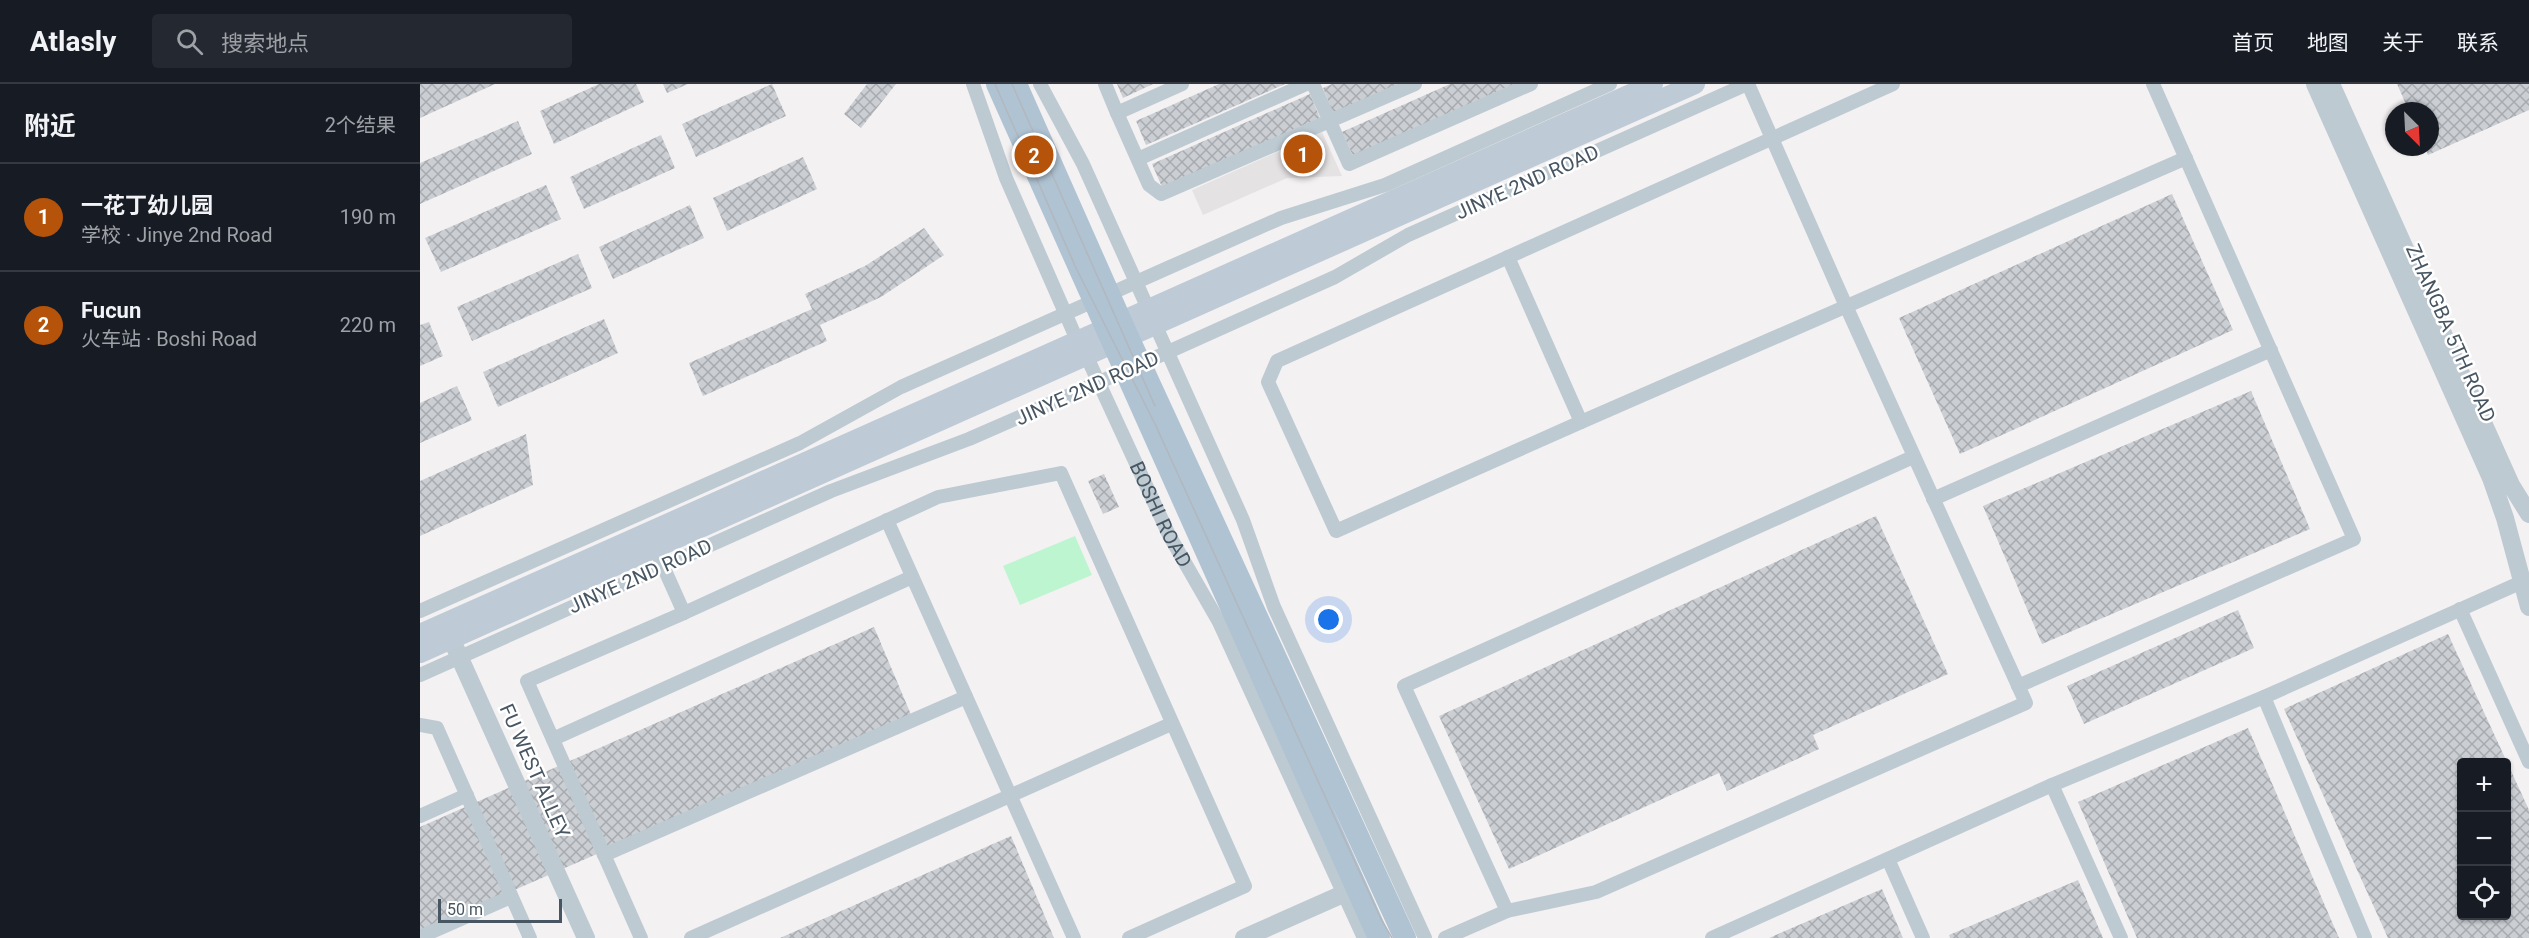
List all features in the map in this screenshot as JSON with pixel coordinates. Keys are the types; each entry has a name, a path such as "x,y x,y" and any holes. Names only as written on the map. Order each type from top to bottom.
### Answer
{"main road":[{"name":"BOSHI ROAD","path":"997,84 1102,298"},
{"name":"BOSHI ROAD","path":"1016,84 1117,332 1405,938"},
{"name":"JINYE 2ND ROAD","path":"420,652 448,631 1082,348 1653,84"},
{"name":"JINYE 2ND ROAD","path":"1151,316 1695,84"},
{"name":"BOSHI ROAD","path":"1133,367 1379,938"},
{"name":"JINYE 2ND ROAD","path":"420,634 448,631"}],"street":[{"name":"BOSHI ROAD","path":"973,84 1006,178 1066,314 1169,535 1219,622 1364,938"},
{"path":"1040,84 1083,164 1244,520 1274,607 1425,938"},
{"path":"1105,84 1149,185 1161,194 1415,84"},
{"path":"1117,113 1182,84"},
{"path":"1138,159 1306,84"},
{"path":"1313,84 1349,164 1531,84"},
{"path":"420,611 800,443 901,387 1136,282 1281,218 1385,185 1610,84"},
{"path":"1445,938 1507,910 1596,892 2026,703 1913,457 1748,84"},
{"name":"JINYE 2ND ROAD","path":"420,675 831,491 969,439 1168,352 1335,277 1408,235 1748,84"},
{"path":"1893,84 1277,361 1268,382 1336,531 2186,158"},
{"path":"2019,686 2354,538 2153,84"},
{"name":"ZHANGBA 5TH ROAD","path":"2315,84 2491,478 2505,518 2529,607"},
{"name":"ZHANGBA 5TH ROAD","path":"2331,84 2511,485 2529,514"},
{"path":"1508,257 1581,422"},
{"path":"1933,499 2271,350"},
{"path":"1507,910 1404,686 1913,457"},
{"path":"641,938 527,681 684,613 938,497 1061,473 1245,886 1128,938"},
{"path":"887,520 1074,938"},
{"path":"651,540 684,613"},
{"path":"553,739 912,577"},
{"path":"1712,938 2052,785 2264,697 2522,582"},
{"path":"2460,609 2529,762"},
{"name":"FU WEST ALLEY","path":"448,631 586,938"},
{"path":"604,855 966,697"},
{"path":"2264,697 2365,938"},
{"path":"691,938 1171,724"},
{"path":"420,725 437,728 530,938"},
{"path":"2052,785 2121,938"},
{"path":"420,816 466,795"},
{"path":"1888,859 1923,938"},
{"path":"1244,938 1343,894"},
{"path":"420,938 511,897"}],"shaded area":[{"path":"1322,132 1342,176 1287,178 1203,215 1192,190"}],"green space":[{"path":"1075,536 1092,575 1020,605 1003,566"}],"building":[{"path":"420,84 495,84 420,118"},
{"path":"599,84 636,84 644,102 554,144 540,111"},
{"path":"663,84 688,84 667,93"},
{"path":"772,84 786,116 696,157 682,124"},
{"path":"867,84 896,84 861,128 844,114"},
{"path":"1117,84 1153,84 1123,98"},
{"path":"1219,84 1285,84 1146,145 1136,121"},
{"path":"1332,84 1398,84 1333,113 1323,88"},
{"path":"1450,84 1514,84 1353,156 1342,132"},
{"path":"2397,84 2529,84 2529,110 2439,150 2439,102 2405,102"},
{"path":"1310,94 1320,118 1162,187 1152,164"},
{"path":"518,121 532,154 420,204 420,163"},
{"path":"661,135 675,168 584,209 570,177"},
{"path":"803,157 817,189 727,231 713,198"},
{"path":"546,185 561,219 441,272 425,238"},
{"path":"2172,194 2233,330 1960,454 1899,318"},
{"path":"690,205 704,238 613,279 599,247"},
{"path":"924,228 944,255 881,297 820,325 827,341 703,396 689,363 812,309 805,294 865,266"},
{"path":"578,254 592,288 472,341 457,307"},
{"path":"604,319 618,353 498,407 483,372"},
{"path":"429,322 443,356 420,366 420,325"},
{"path":"457,386 472,420 420,443 420,403"},
{"path":"2251,391 2310,529 2042,644 1983,506"},
{"path":"526,434 533,485 420,536 420,481"},
{"path":"1104,474 1119,507 1103,514 1088,481"},
{"path":"1876,516 1948,674 1813,735 1819,749 1727,791 1719,773 1509,869 1439,716"},
{"path":"2238,610 2254,648 2084,724 2067,686"},
{"path":"874,627 912,717 420,931 420,827"},
{"path":"2448,634 2505,758 2457,758 2457,920 2511,920 2511,771 2529,810 2529,938 2388,938 2284,709"},
{"path":"2248,728 2339,938 2137,938 2078,802"},
{"path":"1011,836 1054,938 780,938"},
{"path":"2078,880 2103,938 1950,938 1949,935"},
{"path":"1882,889 1903,938 1769,938"}],"tram line":[{"path":"995,84 1076,268 1155,424 1381,919 1392,938"},
{"path":"1012,84 1155,406"}],"place":[{"name":"一花丁幼儿园","path":"1303,154"},
{"name":"Fucun","path":"1034,155"}]}
